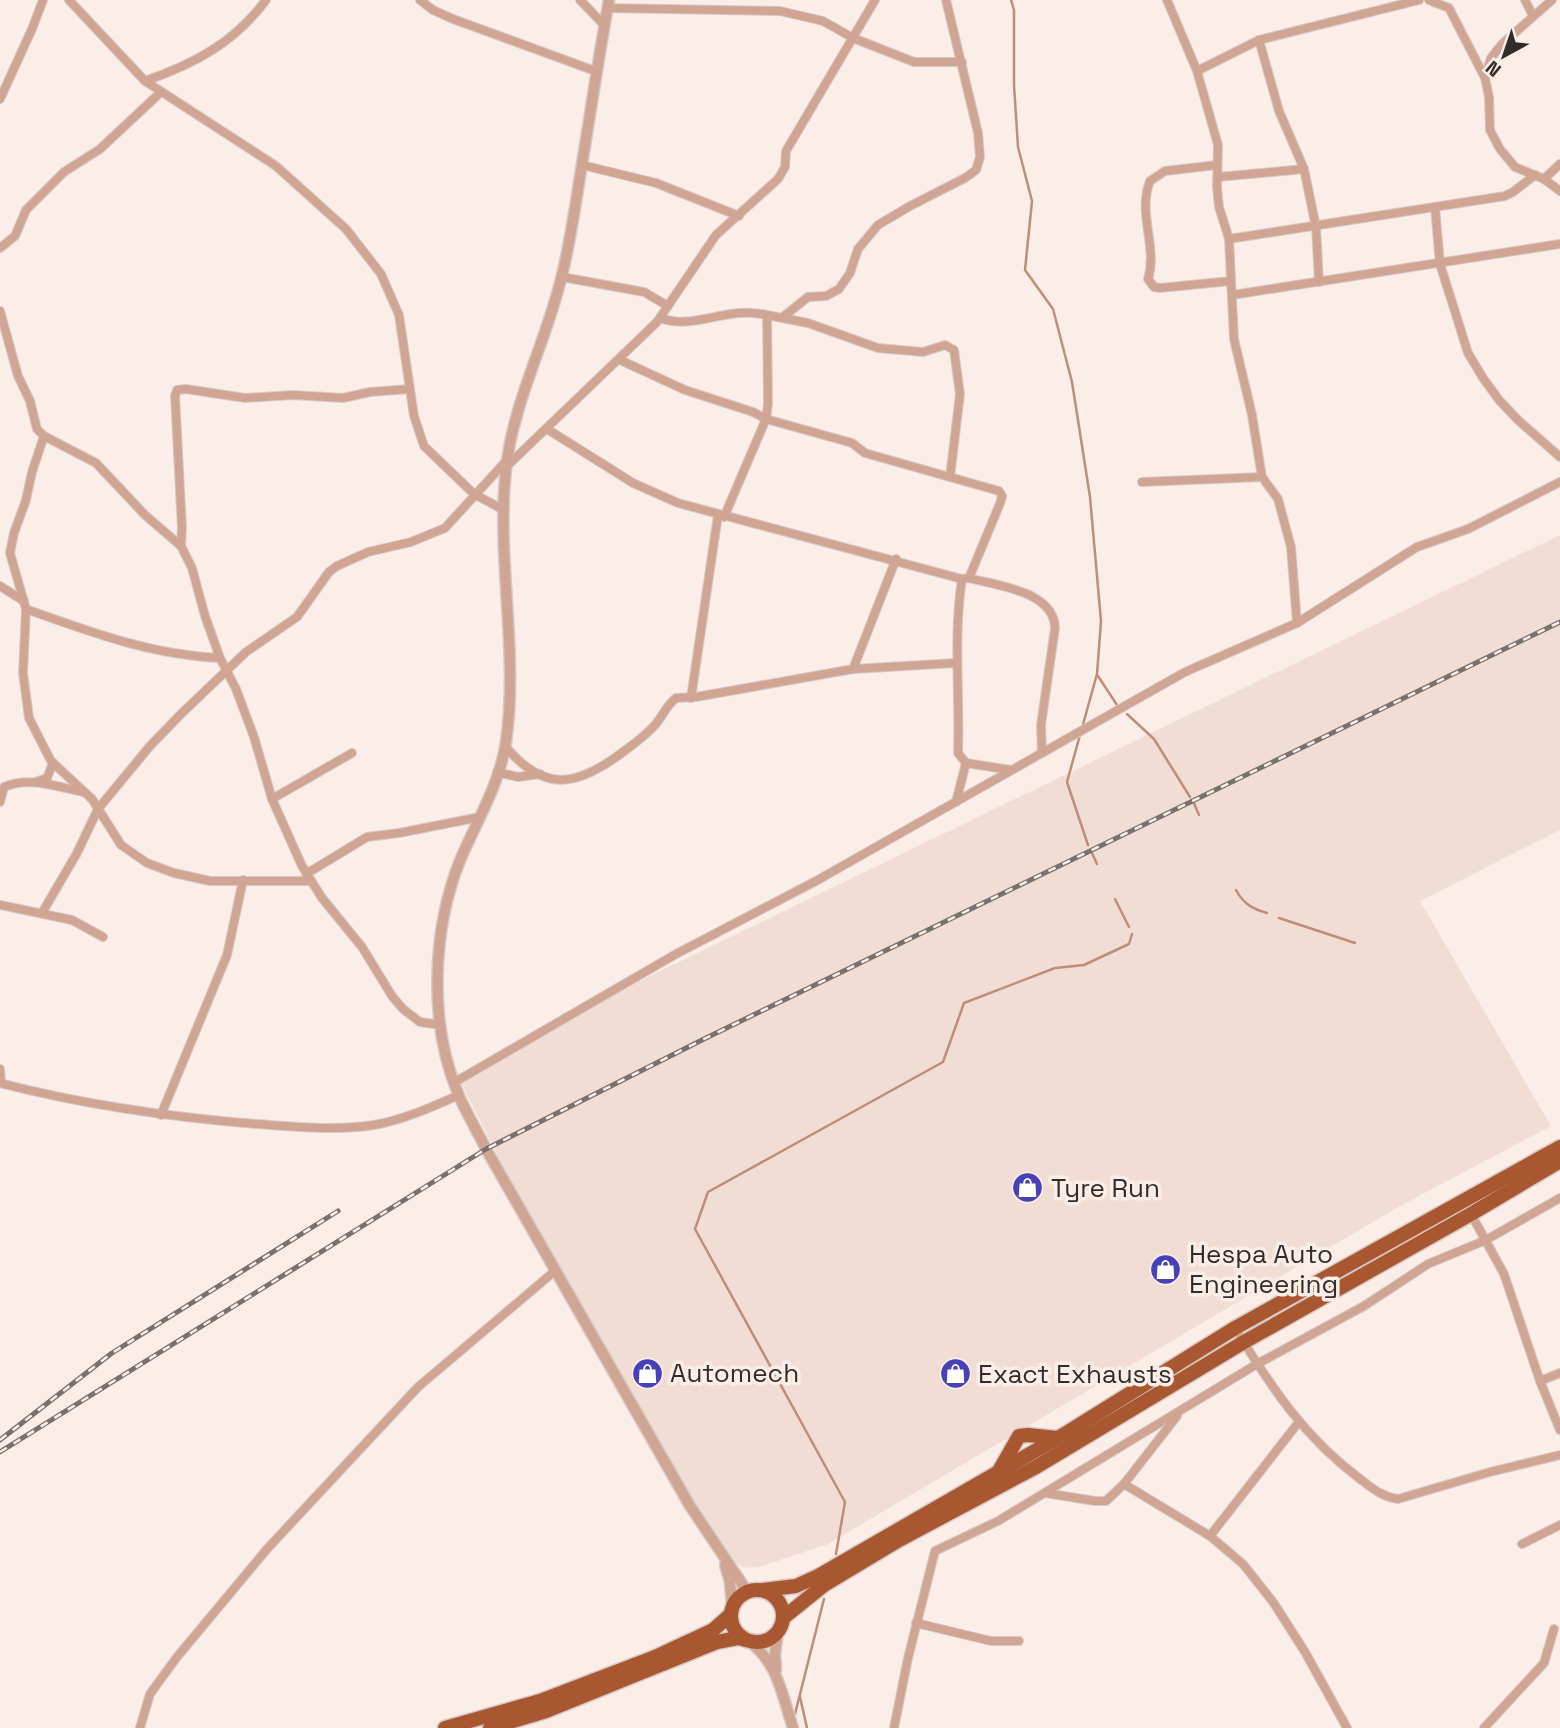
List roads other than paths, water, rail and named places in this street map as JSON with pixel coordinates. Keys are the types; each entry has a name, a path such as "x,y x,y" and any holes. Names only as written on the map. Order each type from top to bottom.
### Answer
{"highway":[{"path":"445,1728 540,1701 655,1657 713,1630 731,1611 738,1597 747,1591 796,1586 818,1576 1057,1438 1236,1328 1560,1147"},
{"path":"490,1728 546,1711 717,1642 738,1638 765,1641 824,1585 899,1540 1056,1455 1244,1342 1560,1161"},
{"path":"763,1590 778,1601 781,1625"},
{"path":"731,1611 734,1630 748,1640"}],"street":[{"path":"0,99 43,0"},
{"path":"69,0 145,81 276,166 346,229 382,274 399,315 414,416 424,446 474,494 504,510"},
{"path":"145,81 215,50 238,31 265,0"},
{"path":"420,0 433,10 453,19 598,72"},
{"path":"580,0 605,26"},
{"path":"42,913 77,853 98,809 150,746 226,670 246,652 297,617 337,566 368,552 433,534 454,519 474,494 547,429 661,318 716,235 782,173 786,150 875,0"},
{"path":"783,317 808,297 826,296 839,289 850,273 858,248 878,225 976,170 980,157 978,133 946,0"},
{"path":"1167,0 1197,71 1218,145 1219,207 1229,239 1234,339 1252,415 1262,477 1278,499 1291,547 1297,623"},
{"path":"1197,71 1259,40 1419,0"},
{"path":"1429,0 1449,4 1485,78 1489,97 1490,130 1500,149 1515,167 1544,179 1560,191"},
{"path":"1525,0 1533,16"},
{"path":"1485,78 1491,58 1503,44 1552,0"},
{"path":"731,1611 729,1575 723,1559 523,1214 459,1095 441,1025 437,982 444,917 457,868 497,772 505,746 510,708 504,510 507,463 516,416 562,277 608,4 780,11 823,21 853,38 915,62 962,62"},
{"path":"1259,40 1279,111 1304,169 1316,227 1319,282"},
{"path":"0,248 15,236 26,210 64,172 100,149 161,92"},
{"path":"1544,179 1560,164"},
{"path":"582,165 656,183 739,216"},
{"path":"1217,165 1166,171 1150,181 1144,203 1151,265 1148,279 1154,287 1160,288 1231,281"},
{"path":"1218,177 1304,169"},
{"path":"1229,239 1505,196 1535,175"},
{"path":"1435,207 1440,264 1468,353 1483,378 1518,420 1560,457"},
{"path":"1232,295 1560,244"},
{"path":"562,277 644,292 668,306"},
{"path":"0,311 18,376 30,401 37,429 44,436 96,463 145,515 181,546 192,568 220,658 236,689 254,737 272,799 308,877 362,947 402,1009 420,1022 441,1025"},
{"path":"661,318 674,323 736,311 755,312 808,323 878,348 923,352 945,345 954,350 960,394 950,477"},
{"path":"691,698 721,516 766,419 766,315"},
{"path":"620,360 685,390 753,412 766,419 852,443 865,453 996,489 1002,496 966,578 956,614 958,753 966,762 1011,771"},
{"path":"181,546 175,401 177,390 245,398 293,395 343,398 370,392 410,389"},
{"path":"547,429 654,494 721,516 896,559 1038,598 1055,617 1041,725 1042,752"},
{"path":"44,436 10,554 25,605 23,673 29,718 53,763 86,793 121,845 147,863 198,880 308,877 372,835 399,833 480,817"},
{"path":"1142,482 1262,477"},
{"path":"454,1082 676,954 816,881 1185,672 1297,623 1417,547 1468,529 1560,482"},
{"path":"853,669 896,559"},
{"path":"0,586 25,605 147,650 220,658"},
{"path":"505,746 521,763 540,774 560,780 578,780 599,770 656,723 676,698 691,698 853,669 956,663"},
{"path":"272,799 352,753"},
{"path":"956,802 966,762"},
{"path":"30,783 47,778 53,763"},
{"path":"497,772 517,777 540,774"},
{"path":"0,802 4,787 15,783 86,793"},
{"path":"160,1115 227,955 243,880"},
{"path":"0,905 72,920 103,937"},
{"path":"0,1069 0,1083 81,1102 160,1115 324,1129 356,1127 405,1117 459,1095"},
{"path":"894,1728 934,1551 998,1521 1257,1364 1364,1306 1428,1265 1486,1240 1560,1198"},
{"path":"1471,1214 1504,1274 1539,1381 1560,1430"},
{"path":"140,1728 150,1694 177,1657 267,1549 418,1387 556,1270"},
{"path":"1236,1328 1298,1423 1346,1469 1380,1494 1398,1499 1560,1455"},
{"path":"1539,1381 1560,1373"},
{"path":"1045,1493 1102,1502 1124,1485 1181,1411"},
{"path":"1210,1536 1298,1423"},
{"path":"1124,1485 1210,1536 1243,1564 1273,1602 1305,1652 1347,1728"},
{"path":"1522,1544 1560,1525"},
{"path":"723,1559 740,1577 747,1591"},
{"path":"916,1623 991,1642 1019,1640"},
{"path":"778,1682 775,1654 781,1625"},
{"path":"1484,1728 1544,1663 1554,1629"},
{"path":"748,1640 763,1651 778,1682 793,1728"}],"waterway":[{"path":"1011,0 1014,10 1014,85 1018,147 1032,201 1025,270 1053,309 1072,382 1090,497 1101,621 1097,674 1082,728"},
{"path":"1098,676 1117,705"},
{"path":"1127,714 1154,739 1190,797"},
{"path":"1080,735 1067,782 1088,845"},
{"path":"1193,801 1199,815"},
{"path":"1092,853 1097,864"},
{"path":"1236,890 1248,905 1267,913"},
{"path":"1115,899 1129,927"},
{"path":"1279,918 1355,943"},
{"path":"836,1554 845,1502 695,1229 708,1192 943,1062 964,1003 1055,968 1084,965 1129,944 1132,934"},
{"path":"794,1718 824,1599"},
{"path":"800,1697 807,1728"}],"railway":[{"path":"0,1452 486,1149 706,1038 1560,622"},
{"path":"0,1440 112,1353 338,1211"}],"place":[{"name":"Tyre Run","path":"1028,1188"},
{"name":"Hespa Auto Engineering","path":"1166,1269"},
{"name":"Automech","path":"647,1373"},
{"name":"Exact Exhausts","path":"955,1374"}]}
